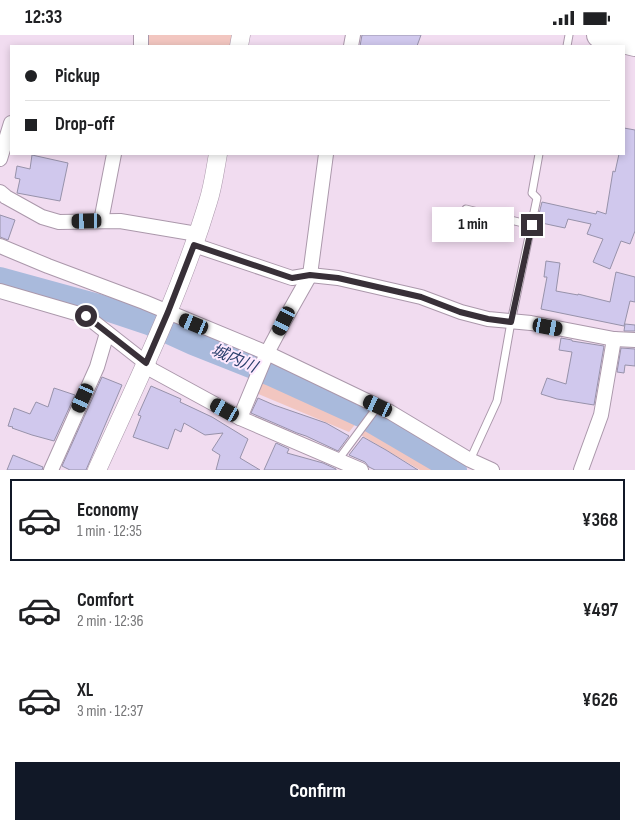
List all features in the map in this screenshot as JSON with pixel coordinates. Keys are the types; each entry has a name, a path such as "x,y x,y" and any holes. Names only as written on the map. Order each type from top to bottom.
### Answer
{"highway":[{"path":"599,35 635,43"}],"street":[{"path":"0,159 10,126"},
{"path":"101,221 114,155"},
{"path":"97,470 168,312 196,240 208,201 218,155"},
{"path":"240,418 267,353 310,275 326,155"},
{"path":"0,192 42,217 60,222 120,221 196,240 292,278 310,275 338,278 421,297 460,312 488,319 531,323 614,339 635,340"},
{"path":"0,246 267,353 390,412 470,460 492,470"},
{"path":"0,291 86,316 146,363 152,370 240,418 361,470"},
{"path":"51,470 97,367 107,333"},
{"path":"581,470 601,415 614,339"}],"lane":[{"path":"470,460 496,401 537,198 532,193 540,155"},
{"path":"459,232 466,209 532,225"},
{"path":"338,461 378,406"}],"shaded area":[{"path":"146,35 235,35 233,45 146,45"},
{"path":"262,380 357,422 349,432 256,393"},
{"path":"368,427 439,470 420,470 361,435"}],"building":[{"path":"362,35 421,35 417,45 360,45"},
{"path":"625,128 635,130 635,231 630,244 621,241 610,269 593,262 603,239 587,234 591,224 568,219 565,228 537,222 542,202 596,214 597,211 606,214 613,171 615,172 619,155 625,155"},
{"path":"32,155 68,163 60,201 17,193 20,179 15,178 17,166 30,169"},
{"path":"0,215 15,220 8,240 0,237"},
{"path":"546,261 560,263 556,291 610,302 616,272 635,277 635,302 630,301 624,326 541,309 547,277 544,277"},
{"path":"625,324 635,325 635,331 624,331"},
{"path":"561,338 604,346 594,405 557,399 541,394 547,378 566,384 572,352 559,350"},
{"path":"621,348 635,349 635,366 625,365 624,373 617,372"},
{"path":"102,377 122,385 86,470 70,470 62,466"},
{"path":"151,386 181,399 180,402 212,417 248,439 240,458 260,470 216,470 220,455 212,450 223,433 205,435 184,423 181,432 175,429 168,449 133,437 141,416 138,415"},
{"path":"54,388 75,395 54,441 8,426 14,408 30,414 36,402 48,407"},
{"path":"258,398 326,423 349,436 338,451 251,413"},
{"path":"363,437 418,470 375,470 365,462 349,455"},
{"path":"276,443 289,449 287,453 323,463 336,470 264,470"},
{"path":"13,455 43,467 42,470 7,470"}],"waterway":[{"name":"城内川","path":"0,279 95,305 149,323 271,374 361,415 455,470"}],"route":[{"path":"86,316 146,363 194,245 292,278 310,275 338,278 421,297 460,312 511,322 532,225"}]}
